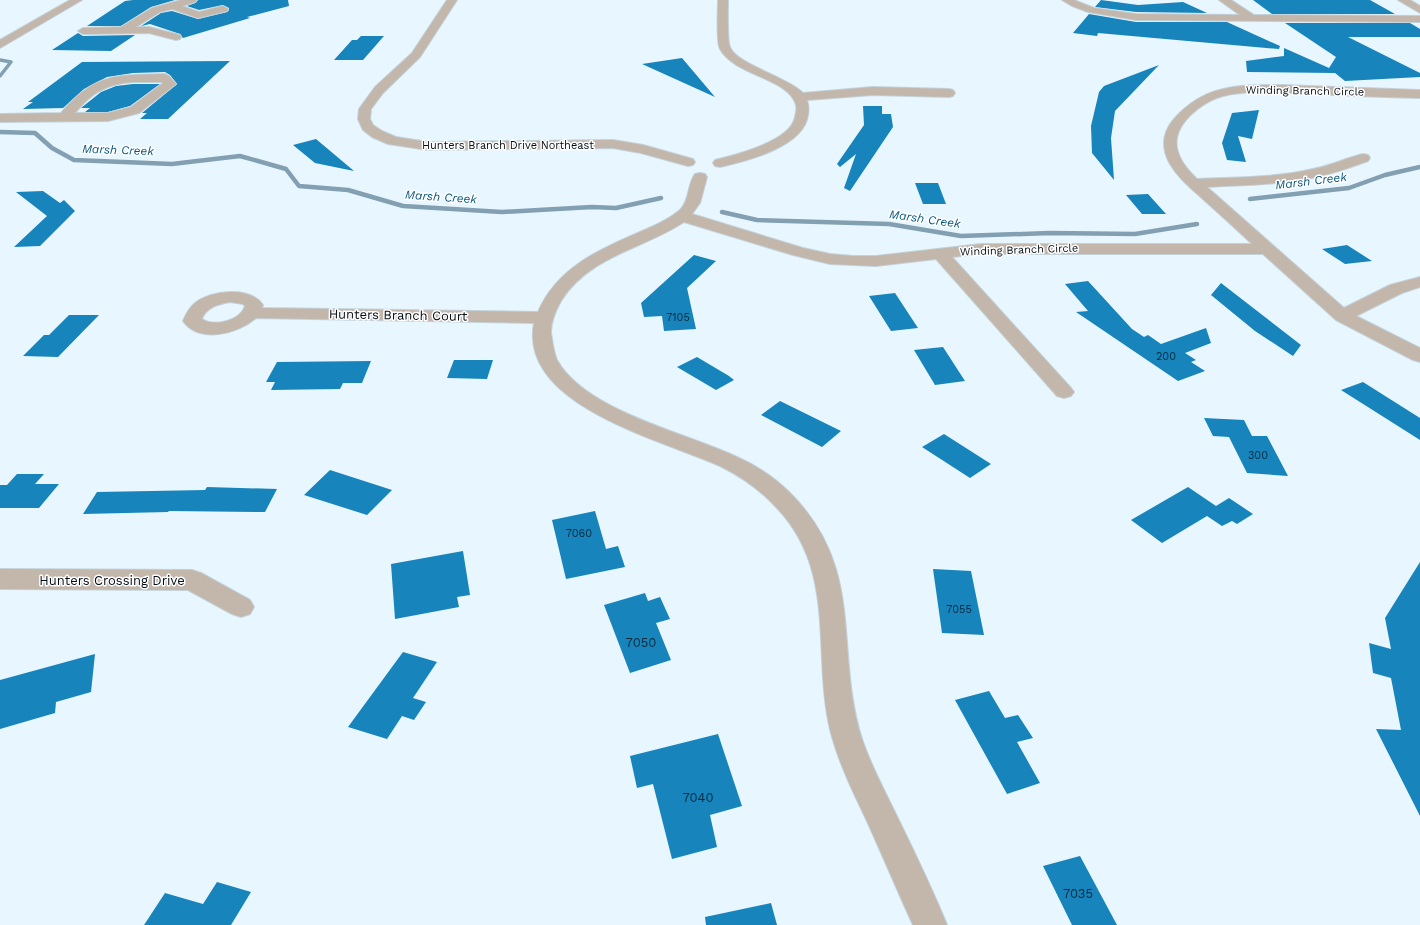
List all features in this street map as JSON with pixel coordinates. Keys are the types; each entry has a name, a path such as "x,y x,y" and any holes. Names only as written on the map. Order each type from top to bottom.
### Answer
{"street":[{"path":"2,43 77,0"},
{"path":"124,30 156,10 192,0"},
{"name":"Hunters Branch Drive Northeast","path":"452,0 416,55 379,90 365,109 364,119 368,127 377,134 393,141 428,146 613,144 643,149 703,164"},
{"path":"723,0 724,47 726,51 740,63 785,84 800,97 803,105 803,114 800,122 793,132 774,146 741,158 703,164 690,207 681,216 667,225 583,266 558,289 544,318 541,335 545,353 554,371 568,386 586,401 606,412 722,458 754,476 774,490 795,512 812,538 824,563 832,598 836,671 844,727 858,770 930,925"},
{"path":"1067,0 1075,5 1093,11 1136,17 1420,19"},
{"path":"1224,0 1252,18"},
{"path":"1403,0 1420,10"},
{"path":"171,5 198,15"},
{"path":"179,20 223,8"},
{"path":"83,31 158,31 176,37"},
{"path":"0,118 108,117 135,110 170,84 165,78 109,81 93,88 77,102 65,117"},
{"name":"Winding Branch Circle","path":"1420,94 1270,89 1232,91 1208,97 1185,114 1173,130 1170,147 1175,163 1194,183 1342,316 1420,356"},
{"path":"800,97 881,91 949,93"},
{"path":"1194,183 1252,181 1303,175 1328,170 1363,158"},
{"name":"Winding Branch Circle","path":"681,216 799,252 830,259 876,261 981,249 1267,249"},
{"path":"940,254 1064,392"},
{"path":"1342,316 1396,289 1420,282"},
{"name":"Hunters Branch Court","path":"253,313 544,318"},
{"name":"Hunters Crossing Drive","path":"0,579 192,580 241,607"}],"building":[{"path":"175,0 151,7 121,26 87,26 125,1"},
{"path":"198,0 288,0 289,6 247,17 250,18 183,38 180,34 150,24 141,26 161,13 172,11 198,19 227,12 229,10 229,8 223,5 199,10 187,6"},
{"path":"1101,0 1138,5 1183,2 1207,13 1136,12 1095,7"},
{"path":"1253,0 1370,0 1395,14 1272,14"},
{"path":"1089,14 1136,22 1227,22 1280,46 1279,49 1098,33 1097,36 1073,33"},
{"path":"1285,23 1410,23 1420,29 1420,37 1348,37 1420,73 1420,77 1345,81 1335,73 1247,72 1246,61 1284,56 1284,48 1329,68 1336,57"},
{"path":"78,33 83,36 135,35 111,51 52,50"},
{"path":"361,36 384,36 363,60 334,60 352,40 357,40"},
{"path":"682,58 715,97 642,64"},
{"path":"230,61 168,119 140,119 147,113 142,113 177,84 170,75 165,72 133,73 107,77 84,89 63,108 23,109 33,102 28,102 82,62"},
{"path":"1159,65 1115,111 1111,138 1114,180 1092,153 1091,126 1099,92 1104,86"},
{"path":"133,84 160,84 130,106 108,112 85,112 90,108 81,108 101,92 116,86"},
{"path":"863,106 882,106 882,114 891,114 893,127 850,191 844,188 856,154 840,167 837,164 864,125"},
{"path":"1259,110 1252,139 1238,136 1246,162 1227,160 1222,143 1232,113"},
{"path":"316,139 354,171 315,163 293,145"},
{"path":"915,183 938,183 946,204 923,204"},
{"path":"43,191 60,203 64,200 75,211 40,246 14,247 47,216 16,192"},
{"path":"1148,194 1166,214 1142,214 1126,195"},
{"path":"1347,245 1372,261 1345,264 1322,249"},
{"path":"694,255 716,261 687,288 696,329 664,331 662,316 644,317 641,303"},
{"path":"1088,281 1132,329 1144,337 1148,335 1161,344 1206,328 1211,343 1185,353 1196,360 1191,362 1205,371 1178,381 1076,312 1088,311 1065,284"},
{"path":"1221,283 1301,345 1293,356 1255,331 1211,295"},
{"path":"895,293 918,328 891,331 869,296"},
{"path":"69,315 99,315 58,357 23,356 44,335 49,335"},
{"path":"943,347 965,381 935,385 914,350"},
{"path":"697,357 734,380 716,390 677,367"},
{"path":"454,360 493,360 487,379 447,378"},
{"path":"371,361 362,383 343,383 340,389 271,390 275,382 266,382 277,362"},
{"path":"1363,382 1420,418 1420,440 1341,390"},
{"path":"780,401 841,431 822,447 761,415"},
{"path":"1204,418 1244,420 1252,436 1267,436 1288,476 1247,473 1229,437 1213,436"},
{"path":"944,434 991,464 970,478 922,447"},
{"path":"330,470 392,490 367,515 304,495"},
{"path":"17,474 44,474 35,484 59,484 39,508 0,508 0,485 7,485"},
{"path":"207,487 277,489 265,512 169,511 83,514 97,492 205,490"},
{"path":"1188,487 1216,506 1229,498 1253,514 1237,524 1232,521 1222,526 1207,516 1162,543 1131,520"},
{"path":"595,511 606,549 618,546 625,567 566,579 552,520"},
{"path":"463,551 470,595 457,597 459,607 395,619 391,564"},
{"path":"1420,562 1420,816 1376,729 1401,730 1391,678 1373,673 1369,643 1391,649 1385,618"},
{"path":"933,569 971,571 984,635 942,633"},
{"path":"645,593 648,601 660,597 670,619 656,623 671,660 630,673 604,605"},
{"path":"403,652 437,662 413,698 426,702 414,720 402,716 387,739 348,727"},
{"path":"95,654 91,692 56,702 55,713 0,729 0,680"},
{"path":"989,691 1005,718 1018,715 1033,738 1017,742 1040,783 1007,794 955,700"},
{"path":"718,734 742,806 710,815 717,847 672,859 653,784 637,788 630,756"},
{"path":"1080,856 1117,925 1072,925 1043,866"},
{"path":"217,882 251,892 231,925 144,925 165,893 203,904"},
{"path":"771,903 777,925 706,925 705,917"}],"waterway":[{"name":"Marsh Creek","path":"0,60 11,62 0,76"},
{"name":"Marsh Creek","path":"0,132 35,133 52,148 74,160 172,164 240,156 286,169 299,186 348,190 403,206 502,212 592,207 616,208 661,198"},
{"name":"Marsh Creek","path":"1250,199 1349,188 1385,175 1420,167"},
{"name":"Marsh Creek","path":"722,212 757,220 889,224 961,236 1050,233 1135,234 1197,224"}]}
